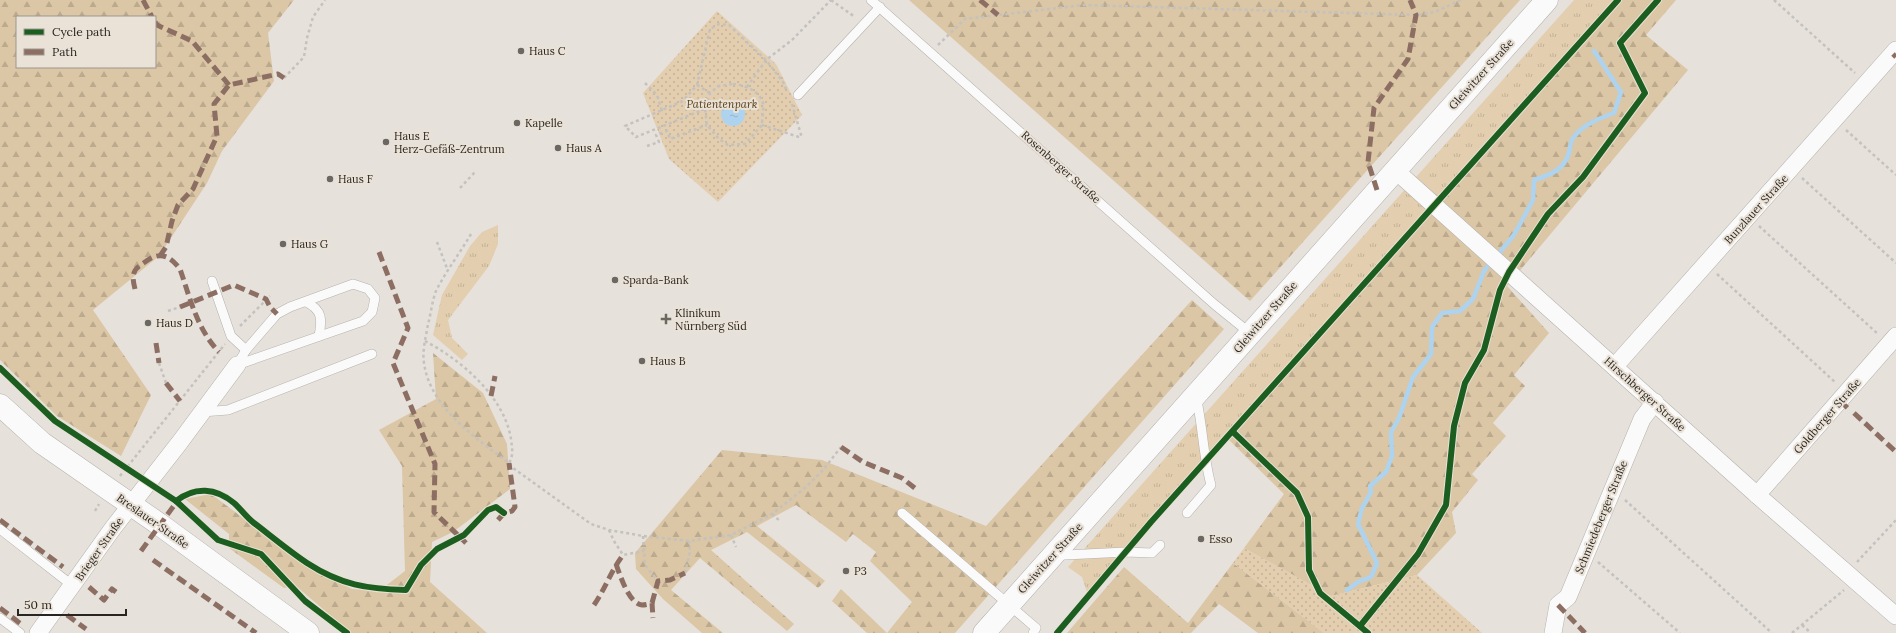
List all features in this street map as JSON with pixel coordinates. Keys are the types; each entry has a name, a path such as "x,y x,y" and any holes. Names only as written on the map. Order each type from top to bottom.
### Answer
{"main road":[{"name":"Gleiwitzer Straße","path":"984,633 1547,0"},
{"name":"Breslauer Straße","path":"0,405 42,443 131,505 308,633"}],"street":[{"name":"Bunzlauer Straße","path":"1615,366 1896,50"},
{"name":"Hirschberger Straße","path":"1395,170 1757,495 1896,616"},
{"name":"Goldberger Straße","path":"1757,495 1892,340"},
{"name":"Brieger Straße","path":"38,633 131,505 237,365"},
{"name":"Schmiedeberger Straße","path":"1553,633 1558,605 1568,597 1642,419 1655,402"}],"lane":[{"name":"Rosenberger Straße","path":"871,0 1214,304 1251,334"},
{"path":"794,98 880,7"},
{"path":"212,281 231,336 246,350"},
{"path":"353,284 368,289 375,298 372,312 363,321 237,365 246,350 277,314 290,307 353,284"},
{"path":"306,302 318,311 322,322 318,336"},
{"path":"202,412 228,410 372,354"},
{"path":"1187,513 1211,485 1205,462 1203,431 1196,394"},
{"path":"902,513 1036,628 1033,633"},
{"path":"0,530 73,586"},
{"path":"1057,552 1070,555 1126,552 1152,553 1160,545"},
{"path":"0,618 20,633"}],"path":[{"path":"284,78 304,57 307,38 313,17 325,0"},
{"path":"747,87 766,60 792,40 831,0 864,24"},
{"path":"930,52 965,19 1083,5 1416,15 1435,12 1461,0"},
{"path":"1774,0 1867,84"},
{"path":"705,110 636,137 625,126 683,101 697,85 710,29 719,24 729,25 766,60 783,82 788,94"},
{"path":"645,83 657,95 662,111"},
{"path":"732,84 747,87 755,92 763,103 762,125 754,136 745,144 728,145 719,139 707,124 705,110 710,93 719,86 732,84"},
{"path":"697,85 710,93"},
{"path":"762,125 802,138 794,98"},
{"path":"1835,120 1896,175"},
{"path":"647,146 659,142 656,135 666,131 670,139 707,124"},
{"path":"1791,168 1896,263"},
{"path":"460,188 476,171"},
{"path":"1748,217 1892,340"},
{"path":"471,234 436,292 425,341 424,365 434,391 449,414 474,437 591,524 609,530 643,536 689,541 731,535 772,514 810,483 823,470 841,447"},
{"path":"437,242 449,271"},
{"path":"1706,265 1847,393"},
{"path":"95,511 109,490 231,336 270,296"},
{"path":"168,311 180,307"},
{"path":"425,341 444,351 457,361 491,396 509,428 513,456 509,463"},
{"path":"159,363 166,382"},
{"path":"1613,489 1772,633"},
{"path":"772,514 780,521"},
{"path":"1792,633 1851,577 1896,520"},
{"path":"609,530 614,541 623,554 644,551"},
{"path":"731,535 736,547"},
{"path":"643,536 645,565 658,580"},
{"path":"685,573 690,552 689,541"},
{"path":"1588,552 1680,633"},
{"path":"1802,625 1811,633"}],"green space":[{"path":"0,0 294,0 268,33 274,81 222,151 207,183 159,256 93,310 151,395 121,456 57,416 0,360"},
{"path":"909,0 1520,0 1250,301"},
{"path":"1574,0 1621,0 1228,439 1211,451 1087,592 1082,577 1068,567"},
{"path":"1621,0 1676,0 1646,35 1688,70 1507,286 1549,333 1514,375 1525,386 1493,423 1506,436 1472,474 1478,480 1452,512 1456,533 1417,575 1331,596 1244,548 1284,494 1228,439"},
{"name":"Patientenpark","path":"717,11 776,64 802,115 718,202 669,159 643,93"},
{"path":"498,225 498,244 489,266 448,320 452,338 468,354 462,360 433,335 442,295 470,246 482,232"},
{"path":"1192,300 1224,329 955,633 887,633 912,602 870,561 876,552 853,534 846,542 796,505 757,526 825,581 818,588 747,532 711,550 794,624 787,631 700,558 671,590 723,633 702,633 663,599 636,569 635,553 722,450 822,460 986,526"},
{"path":"433,353 483,393 507,444 510,489 453,532 432,542 430,582 487,633 351,633 296,586 284,588 229,548 229,534 185,499 211,494 306,565 352,589 379,591 405,571 402,466 379,430 436,399"},
{"path":"1244,548 1331,596 1417,575 1482,633 1324,633 1233,563"},
{"path":"1233,563 1324,633 1258,633 1219,604 1191,633 1067,633 1124,567 1188,623"},
{"path":"841,589 887,633 867,633 832,601"}],"water":[{"path":"733,102 741,106 745,114 741,122 733,126 725,122 721,114 725,106"}],"waterway":[{"path":"1347,590 1358,582 1371,577 1377,563 1358,524 1362,508 1371,492 1370,486 1386,472 1392,456 1391,432 1399,418 1413,377 1431,354 1432,327 1442,313 1460,311 1473,299 1484,271 1514,235 1533,200 1534,180 1551,174 1564,164 1567,159 1572,140 1581,129 1614,113 1621,92 1594,51"}],"marked path":[{"path":"143,0 151,16"},
{"path":"980,0 998,15"},
{"path":"1377,190 1368,162 1374,108 1408,59 1416,15 1410,0"},
{"path":"156,24 192,41 229,85"},
{"path":"1893,54 1896,57"},
{"path":"160,256 166,247 172,221 178,205 193,189 217,136 214,104 229,85 278,74 284,78"},
{"path":"379,252 408,328 393,363 435,464 434,512 466,543"},
{"path":"135,289 133,275 138,267 155,256 164,256 172,260 180,269 195,313 205,333 219,352"},
{"path":"180,307 234,285 266,299 270,307 277,314"},
{"path":"156,343 159,363"},
{"path":"491,396 495,376"},
{"path":"166,383 180,401"},
{"path":"1840,401 1851,411"},
{"path":"1854,413 1896,452"},
{"path":"841,447 863,462 902,478 916,489"},
{"path":"498,520 504,513 512,511 515,507 509,463"},
{"path":"141,551 178,500"},
{"path":"0,520 63,567"},
{"path":"594,605 623,555"},
{"path":"153,560 256,633"},
{"path":"616,564 626,588 633,600 642,605 652,603 653,618"},
{"path":"652,603 658,581 670,580 685,573"},
{"path":"89,587 104,600 112,589 116,592"},
{"path":"1558,605 1585,633"},
{"path":"0,608 21,624"},
{"path":"67,615 86,629"}],"cycle path":[{"path":"1057,633 1151,522 1618,0"},
{"path":"1360,626 1418,554 1446,505 1454,426 1465,383 1484,350 1500,290 1509,272 1548,214 1583,177 1645,93 1620,43 1658,0"},
{"path":"0,368 55,421 176,501 218,540 261,554 305,601 347,633"},
{"path":"1233,432 1297,493 1308,517 1309,570 1320,593 1368,633"},
{"path":"176,501 183,496 198,491 220,494 234,503 251,521 307,563 319,570 343,581 367,587 406,590 421,565 437,549 464,535 488,510 496,507 504,513"}],"place":[{"name":"Haus C","path":"521,51"},
{"name":"Kapelle","path":"517,123"},
{"name":"Haus E Herz-Gefäß-Zentrum","path":"386,142"},
{"name":"Haus A","path":"558,148"},
{"name":"Haus F","path":"330,179"},
{"name":"Haus G","path":"283,244"},
{"name":"Sparda-Bank","path":"615,280"},
{"name":"Klinikum Nürnberg Süd","path":"666,319"},
{"name":"Haus D","path":"148,323"},
{"name":"Haus B","path":"642,361"},
{"name":"Esso","path":"1201,539"},
{"name":"P3","path":"846,571"}]}
